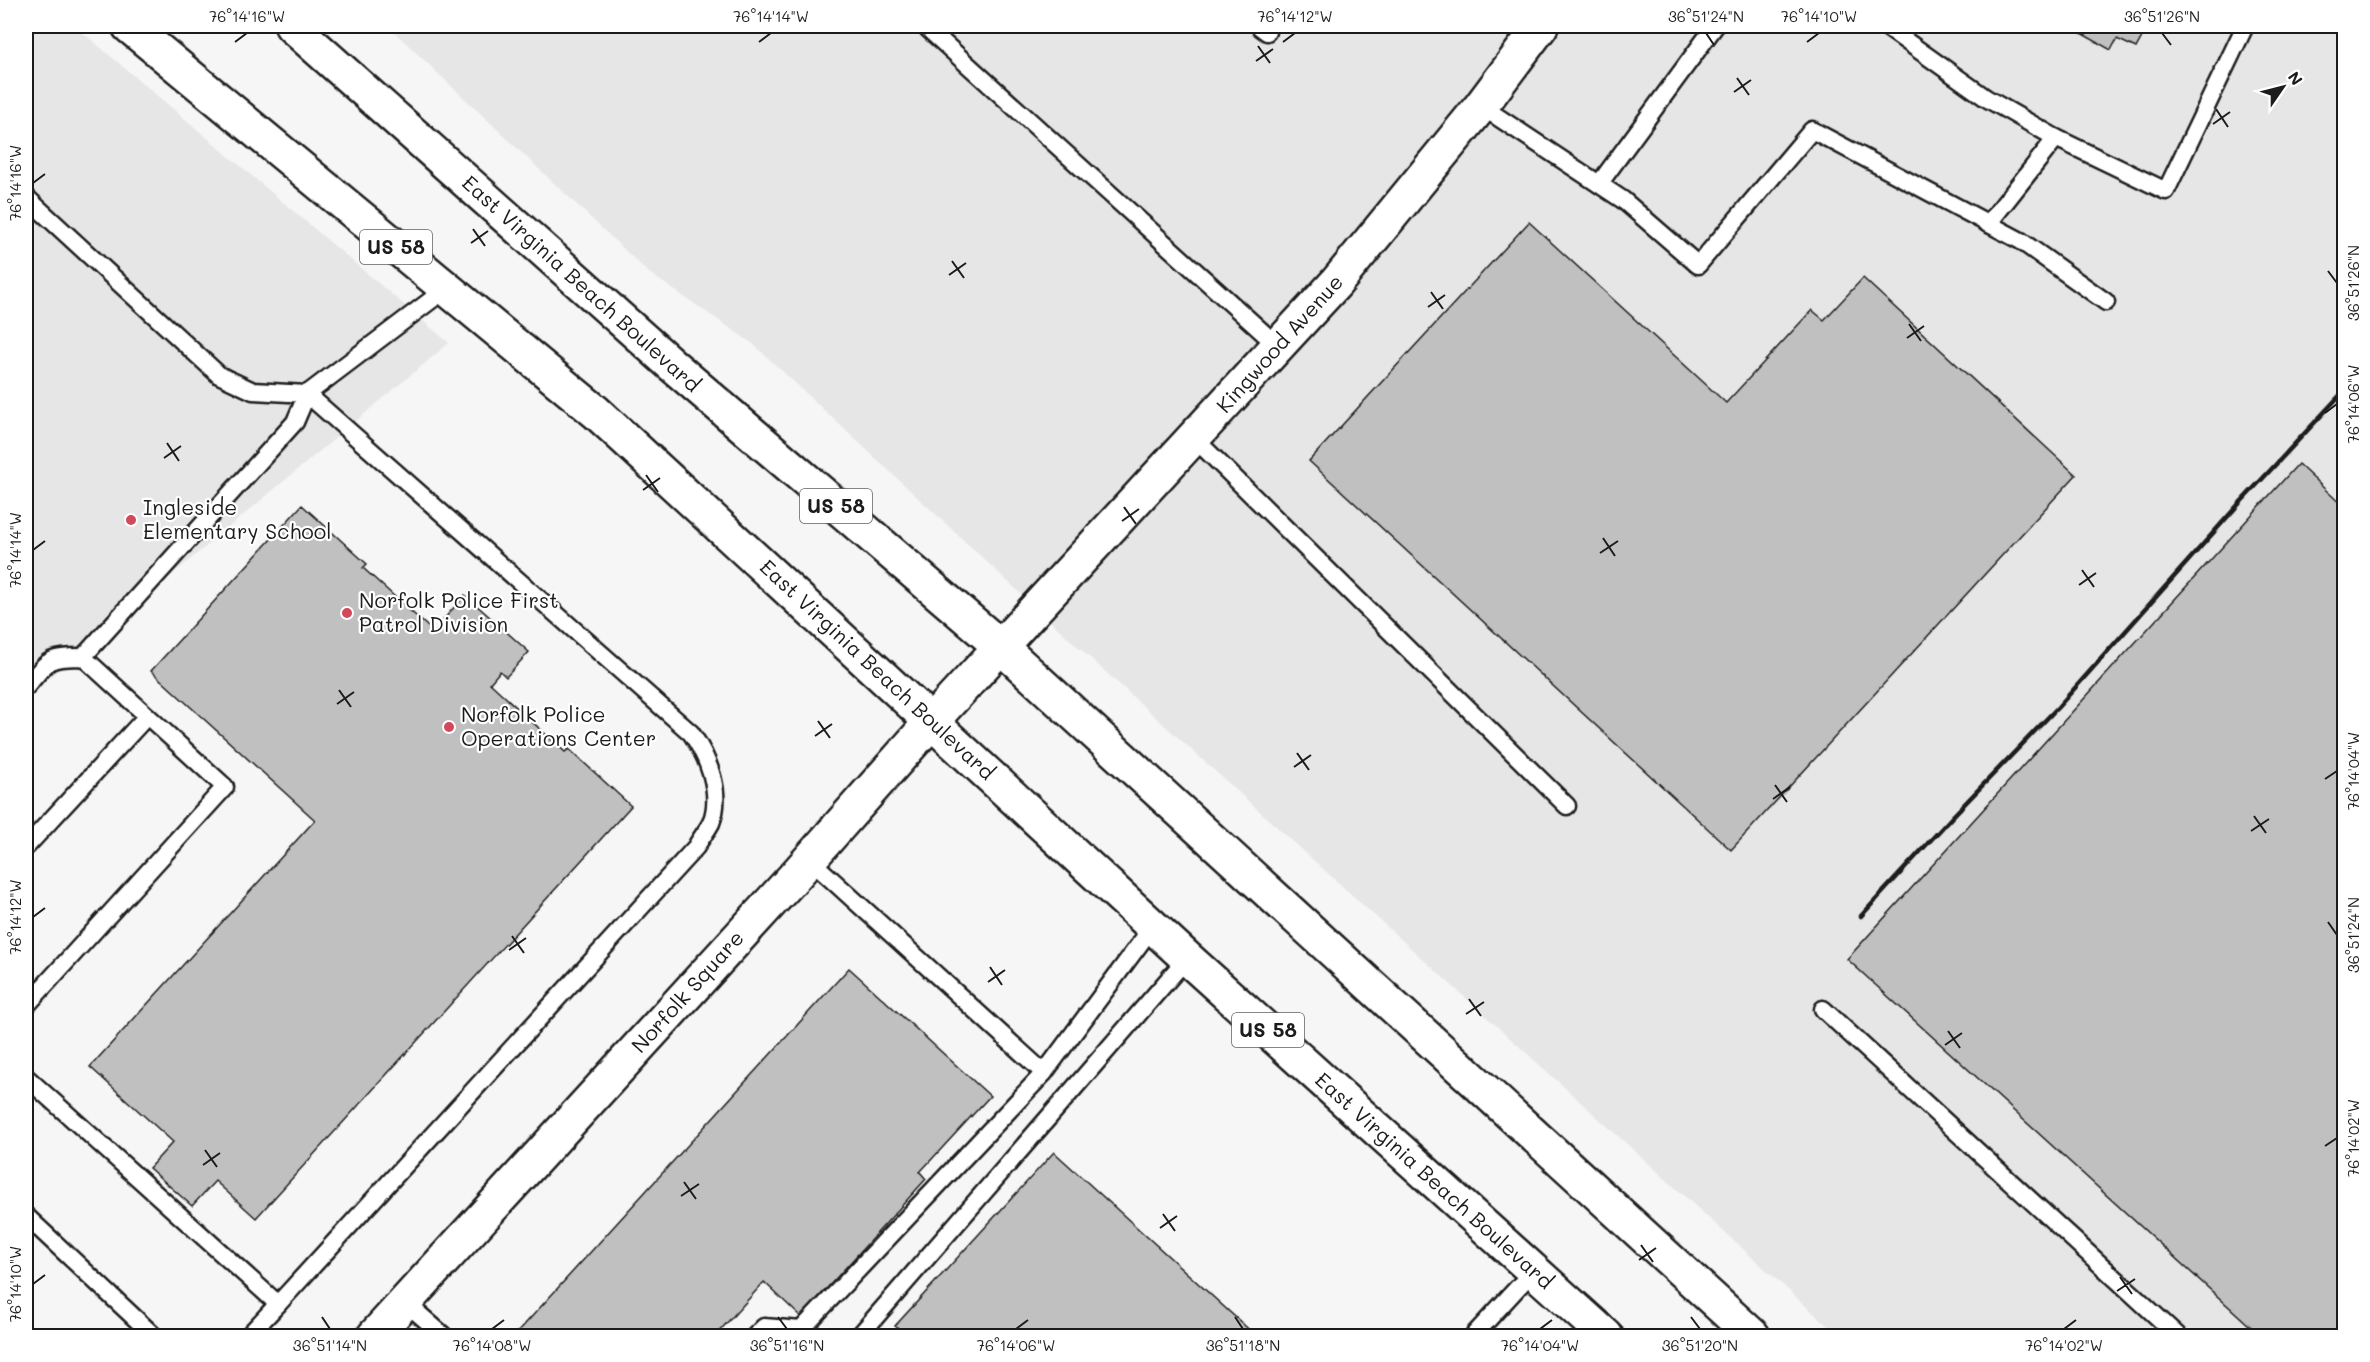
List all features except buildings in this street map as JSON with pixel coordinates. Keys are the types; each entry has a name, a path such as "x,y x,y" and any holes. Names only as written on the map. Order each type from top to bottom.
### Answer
{"main road":[{"name":"East Virginia Beach Boulevard","path":"129,26 596,412 1153,926 1606,1336"},
{"name":"East Virginia Beach Boulevard","path":"291,26 672,365 1001,647 1753,1336"},
{"name":"Kingwood Avenue","path":"1001,647 1336,283 1481,106 1541,26"},
{"name":"Norfolk Square","path":"374,1336 1001,647"}],"lane":[{"path":"925,26 1279,347"},
{"path":"1599,184 1715,26"},
{"path":"1885,26 1986,98 2056,138 2166,191 2245,26"},
{"path":"1481,106 1623,200 1698,265 1812,130 2021,241 2106,302"},
{"path":"1988,224 2056,138"},
{"path":"26,197 219,375 253,391 307,393 691,733 710,768 715,796 711,822 696,847 248,1336"},
{"path":"83,657 295,422 307,393 447,288"},
{"path":"1194,438 1567,806"},
{"path":"26,687 48,662 56,657 83,657 225,787 26,1006"},
{"path":"26,847 147,716"},
{"path":"809,859 1044,1073"},
{"path":"754,1336 764,1327 801,1330 1044,1073 1153,926"},
{"path":"859,1336 1188,958"},
{"path":"1823,1009 2178,1336"},
{"path":"26,1077 278,1304"},
{"path":"26,1216 154,1336"},
{"path":"1473,1336 1534,1270"},
{"path":"405,1302 444,1336"}],"shaded area":[{"name":"Ingleside Elementary School","path":"26,26 75,26 449,343 26,697"},
{"path":"388,26 2344,26 2344,1336 1839,1336 1077,646 752,343 649,273"}],"railway":[{"path":"1861,916 2058,707 2238,505 2344,391"}],"place":[{"name":"Ingleside Elementary School","path":"131,520"},
{"name":"Norfolk Police First Patrol Division","path":"347,613"},
{"name":"Norfolk Police Operations Center","path":"449,727"}]}
